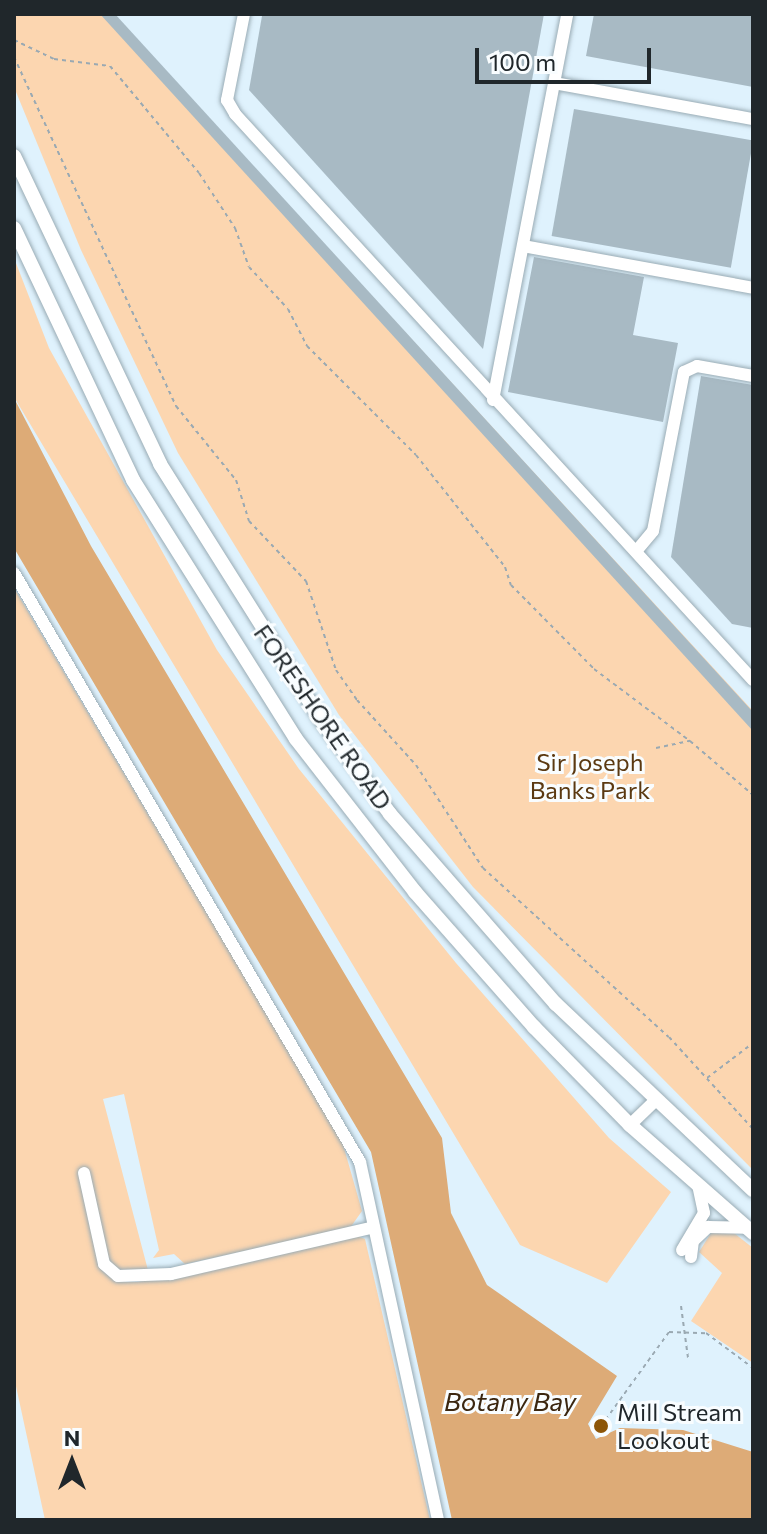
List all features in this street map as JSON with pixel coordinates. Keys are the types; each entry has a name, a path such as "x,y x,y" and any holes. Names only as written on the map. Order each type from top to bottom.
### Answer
{"main road":[{"name":"FORESHORE ROAD","path":"14,156 160,464 313,708 438,872 654,1102 753,1190"},
{"name":"FORESHORE ROAD","path":"14,228 133,480 296,739 415,892 630,1125 750,1231"}],"lane":[{"path":"244,14 227,100 235,114 493,400 638,549 753,680"},
{"path":"493,400 567,14"},
{"path":"554,83 753,119"},
{"path":"523,246 753,288"},
{"path":"638,549 653,531 684,372 697,366 753,376"},
{"path":"14,573 354,1148 438,1520"},
{"path":"630,1125 654,1102"},
{"path":"84,1173 104,1264 118,1276 171,1274 374,1227"},
{"path":"698,1185 704,1213 686,1254 704,1228 750,1231"}],"path":[{"path":"14,40 54,59 110,66 199,173 235,228 249,267 288,309 307,346 416,455 505,567 511,585 594,669 690,741 753,795"},
{"path":"14,57 176,406 236,480 249,521 306,581 336,670 357,700 416,765 483,868 706,1079 753,1129"},
{"path":"656,748 690,741"},
{"path":"706,1079 753,1043"},
{"path":"681,1306 687,1327 688,1358"},
{"path":"687,1327 753,1368"},
{"path":"601,1426 656,1341 687,1327"}],"green space":[{"name":"Sir Joseph Banks Park","path":"14,14 113,14 753,711 753,1170 473,887 339,715 178,453 81,250 14,87"},
{"path":"14,258 49,348 217,650 299,769 456,963 609,1138 671,1192 607,1283 520,1245 14,397"},
{"path":"14,588 342,1141 362,1211 350,1228 185,1264 174,1254 153,1258 159,1250 124,1094 103,1099 149,1274 117,1272 97,1252 125,1282 137,1282 354,1235 365,1239 430,1520 45,1520 14,1377"},
{"path":"711,1233 734,1233 753,1248 753,1363 691,1321 722,1273 699,1252"}],"water":[{"name":"Botany Bay","path":"14,398 91,546 442,1138 451,1213 487,1285 617,1376 588,1424 596,1439 620,1428 683,1430 753,1452 753,1520 452,1520 371,1152 14,548"}],"building":[{"path":"100,14 115,14 753,712 753,731"},
{"path":"544,14 483,349 249,90 262,16"},
{"path":"594,14 753,14 753,87 586,56"},
{"path":"574,109 753,141 731,268 552,236"},
{"path":"534,257 644,277 633,335 678,343 663,422 508,392"},
{"path":"701,376 753,385 753,628 732,624 671,557"}],"place":[{"name":"Mill Stream Lookout","path":"601,1426"}]}
